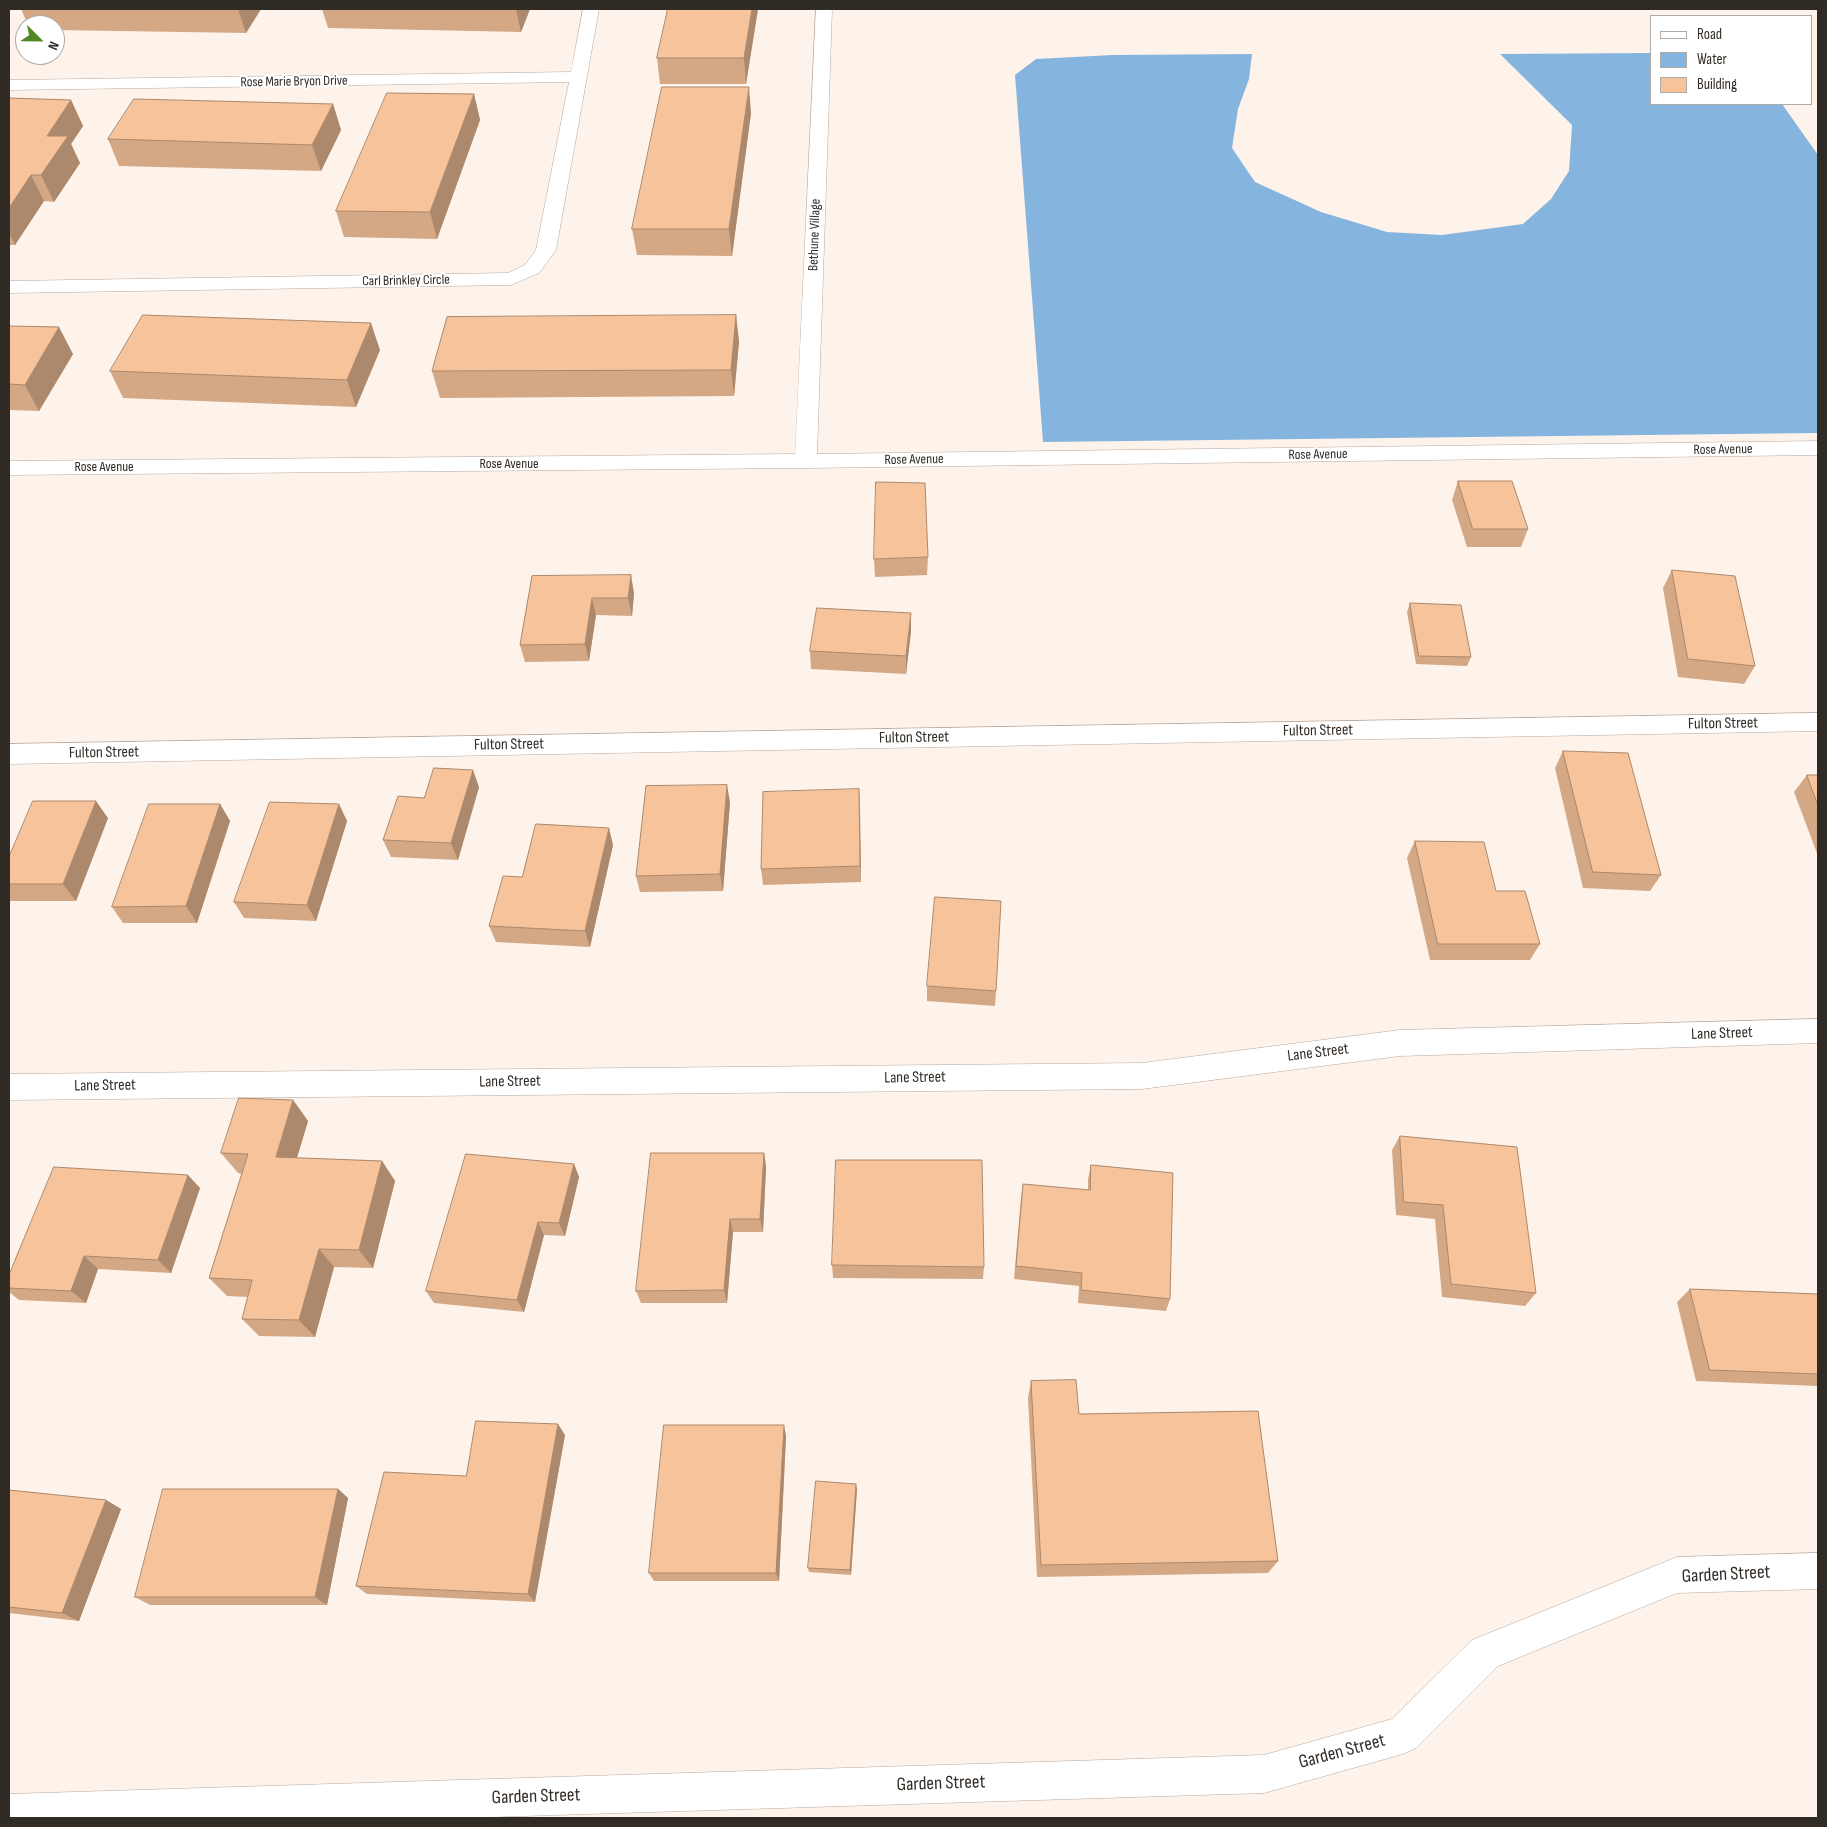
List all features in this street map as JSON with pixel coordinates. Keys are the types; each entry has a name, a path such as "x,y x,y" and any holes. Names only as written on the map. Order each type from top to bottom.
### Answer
{"street":[{"name":"Carl Brinkley Circle","path":"9,287 511,279 532,269 546,250 592,9"},
{"name":"Bethune Village","path":"806,461 824,9"},
{"name":"Rose Marie Bryon Drive","path":"9,85 578,76"},
{"name":"Rose Avenue","path":"9,468 806,461 1818,448"},
{"name":"Fulton Street","path":"9,754 1818,722"},
{"name":"Lane Street","path":"9,1087 1142,1076 1400,1043 1818,1031"},
{"name":"Garden Street","path":"9,1813 1264,1774 1403,1735 1485,1653 1677,1575 1818,1571"}],"water":[{"path":"1650,53 1650,105 1783,105 1818,155 1818,433 1043,442 1015,75 1036,59 1112,55 1252,54 1249,79 1238,109 1232,148 1255,182 1321,212 1387,232 1442,235 1523,224 1551,199 1569,171 1572,125 1500,54"}],"building":[{"path":"668,9 752,9 744,58 657,58"},
{"path":"662,87 749,87 729,229 632,229"},
{"path":"387,93 474,94 430,212 336,211"},
{"path":"9,98 71,100 47,136 68,136 41,175 31,175 9,208"},
{"path":"134,99 333,104 312,145 108,139"},
{"path":"143,315 371,323 347,380 110,371"},
{"path":"736,315 731,370 432,371 447,317"},
{"path":"9,326 59,327 25,385 9,384"},
{"path":"1458,481 1512,481 1528,529 1473,529"},
{"path":"876,482 925,483 928,557 874,559"},
{"path":"1672,570 1735,576 1755,666 1688,659"},
{"path":"631,575 628,598 592,598 585,644 520,645 532,576"},
{"path":"1410,603 1461,605 1471,657 1419,656"},
{"path":"817,608 911,613 906,656 810,651"},
{"path":"1563,751 1628,753 1661,875 1593,872"},
{"path":"434,768 473,770 451,843 383,840 398,796 424,798"},
{"path":"1807,775 1818,775 1818,805"},
{"path":"727,785 720,874 636,876 646,786"},
{"path":"859,789 860,866 761,869 763,792"},
{"path":"33,801 96,801 63,884 9,884 9,857"},
{"path":"270,802 339,804 307,905 234,902"},
{"path":"149,804 220,804 186,906 112,907"},
{"path":"536,824 609,828 585,931 489,926 503,876 522,877"},
{"path":"1415,841 1484,842 1496,891 1525,891 1540,944 1438,944"},
{"path":"935,897 1001,901 996,991 927,986"},
{"path":"239,1098 293,1100 276,1157 382,1161 359,1250 319,1249 299,1320 242,1319 252,1280 209,1278 248,1154 221,1153"},
{"path":"1400,1136 1517,1147 1536,1293 1451,1284 1443,1205 1404,1202"},
{"path":"651,1153 764,1153 760,1219 730,1219 724,1290 636,1291"},
{"path":"466,1154 574,1164 559,1223 538,1222 517,1300 426,1291"},
{"path":"836,1160 982,1160 984,1267 832,1265"},
{"path":"1091,1165 1173,1173 1170,1299 1081,1290 1082,1273 1016,1266 1023,1184 1090,1190"},
{"path":"54,1167 188,1175 158,1260 84,1256 71,1291 9,1288 9,1275"},
{"path":"1690,1289 1818,1294 1818,1374 1710,1370"},
{"path":"1076,1380 1079,1414 1258,1411 1278,1561 1041,1565 1031,1381"},
{"path":"476,1421 558,1424 528,1594 356,1586 384,1472 466,1476"},
{"path":"664,1425 784,1425 776,1573 649,1573"},
{"path":"816,1481 856,1484 850,1570 808,1568"},
{"path":"163,1489 338,1489 315,1597 135,1597"},
{"path":"9,1490 106,1500 62,1613 9,1607"}]}
